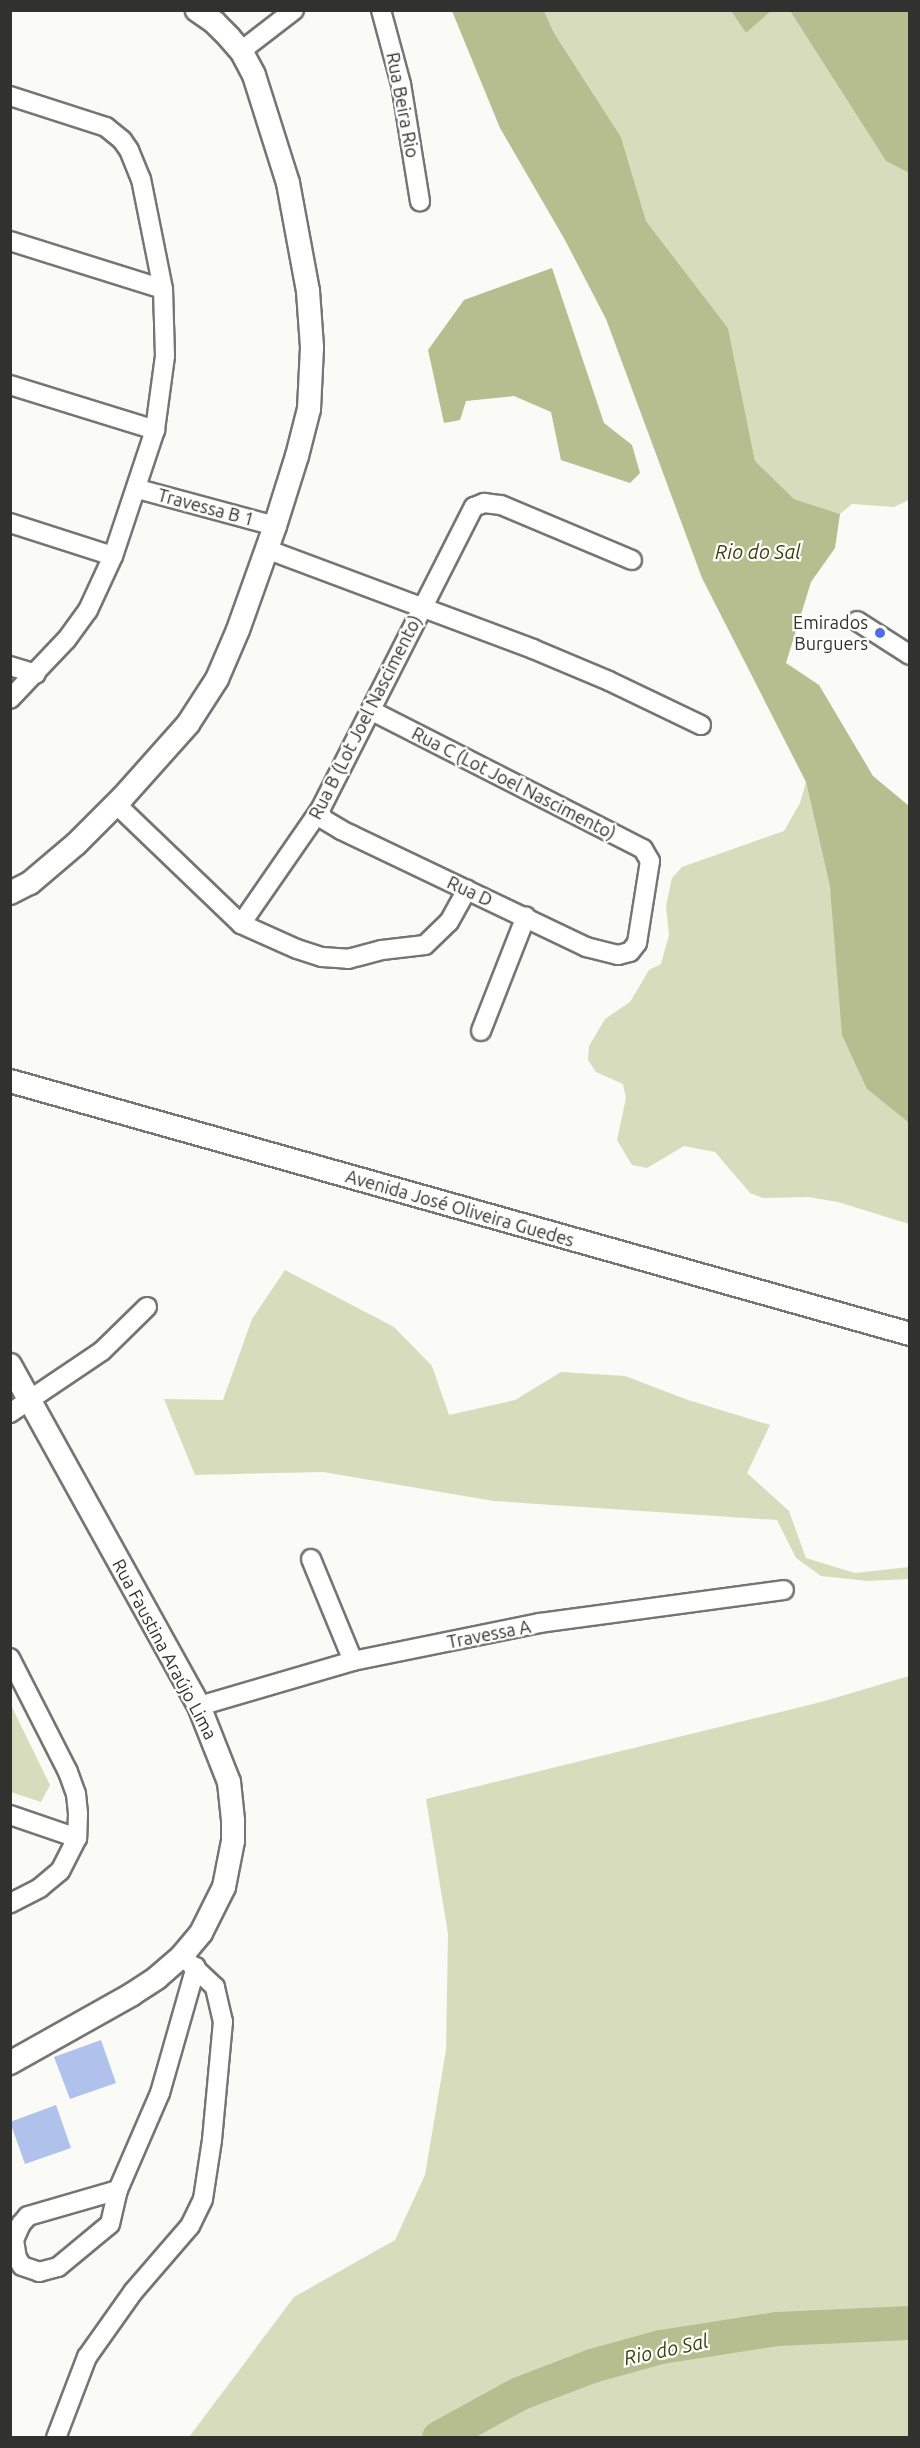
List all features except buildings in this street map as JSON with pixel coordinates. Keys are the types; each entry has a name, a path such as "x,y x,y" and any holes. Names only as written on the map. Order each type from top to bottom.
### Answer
{"street":[{"path":"10,893 30,883 76,844 116,804 188,724 217,679 238,630 274,526 297,456 309,409 311,325 308,291 288,183 257,84 241,51 214,22 197,10"},
{"path":"241,51 294,10"},
{"name":"Rua Beira Rio","path":"381,10 401,84 420,201"},
{"path":"10,96 106,127 122,140 134,160 141,179 163,289 165,356 155,430 138,489 113,556 88,610 36,674 10,699"},
{"path":"10,241 163,289"},
{"path":"10,385 155,430"},
{"name":"Travessa B 1","path":"138,489 274,526"},
{"name":"Rua B (Lot Joel Nascimento)","path":"241,924 320,810 372,711 467,518 479,504 501,505 632,560"},
{"path":"10,523 113,556"},
{"path":"266,549 598,676 701,725"},
{"path":"856,621 909,655"},
{"path":"10,666 36,674"},
{"name":"Rua C (Lot Joel Nascimento)","path":"372,711 639,846 646,852 650,861 639,936 630,952"},
{"path":"116,804 241,924 322,957 355,958 430,942 449,922 467,890"},
{"name":"Rua D","path":"320,810 323,819 341,830 604,953 618,955 630,952"},
{"path":"481,1031 526,916"},
{"name":"Avenida José Oliveira Guedes","path":"10,1082 909,1334"},
{"path":"10,1413 30,1402 108,1346 147,1307"},
{"name":"Rua Faustina Araújo Lima","path":"10,1365 200,1707 229,1782 233,1841 220,1896 189,1962 10,2063"},
{"path":"311,1559 353,1661"},
{"name":"Travessa A","path":"200,1707 353,1661 540,1623 784,1590"},
{"path":"10,1903 52,1880 65,1863 77,1838 76,1794 68,1772 11,1660"},
{"path":"10,1815 77,1838"},
{"path":"118,2190 28,2217 21,2224 14,2240 17,2258 22,2266 32,2272 46,2272 58,2267 110,2224 118,2190 160,2093 189,1962"},
{"path":"56,2438 87,2357 134,2292 190,2226 203,2199 212,2140 223,2022 215,1987 189,1962"}],"shaded area":[{"path":"544,11 731,11 746,33 771,11 790,11 886,161 909,173 909,500 894,507 852,504 840,514 794,499 755,461 728,328 646,221 621,137 554,33"},
{"path":"806,782 830,887 867,1089 909,1123 909,1224 838,1202 808,1197 763,1198 750,1193 715,1152 684,1146 647,1168 632,1165 617,1140 626,1098 623,1084 596,1072 588,1060 589,1046 605,1019 630,1002 649,970 661,964 669,935 666,906 672,878 682,867 784,831 800,803"},
{"path":"285,1270 394,1327 432,1366 449,1415 515,1400 561,1372 625,1376 688,1400 770,1425 747,1473 789,1511 806,1558 855,1573 909,1567 909,1579 867,1581 821,1576 796,1558 777,1520 494,1501 323,1472 195,1475 164,1399 223,1400 252,1319"},
{"path":"909,1676 909,2437 189,2437 294,2297 395,2240 425,2175 446,2050 448,1934 426,1799 821,1702"},
{"path":"10,1703 50,1785 41,1802 11,1792"}],"water":[{"name":"Rio do Sal","path":"452,11 544,11 554,33 621,137 646,221 728,328 755,461 794,499 840,514 835,548 811,582 786,663 819,685 873,776 909,806 909,1123 867,1089 842,1035 830,887 806,782 702,578 606,319 565,240 500,128"},
{"path":"731,11 771,11 746,33"},
{"path":"790,11 909,11 909,173 886,161"},
{"path":"552,268 604,423 632,445 640,473 630,483 561,460 551,412 514,396 466,401 460,420 444,423 428,350 464,300"}],"waterway":[{"name":"Rio do Sal","path":"439,2438 519,2394 592,2366 661,2347 777,2329 910,2323"}],"place":[{"name":"Emirados Burguers","path":"880,633"}]}
